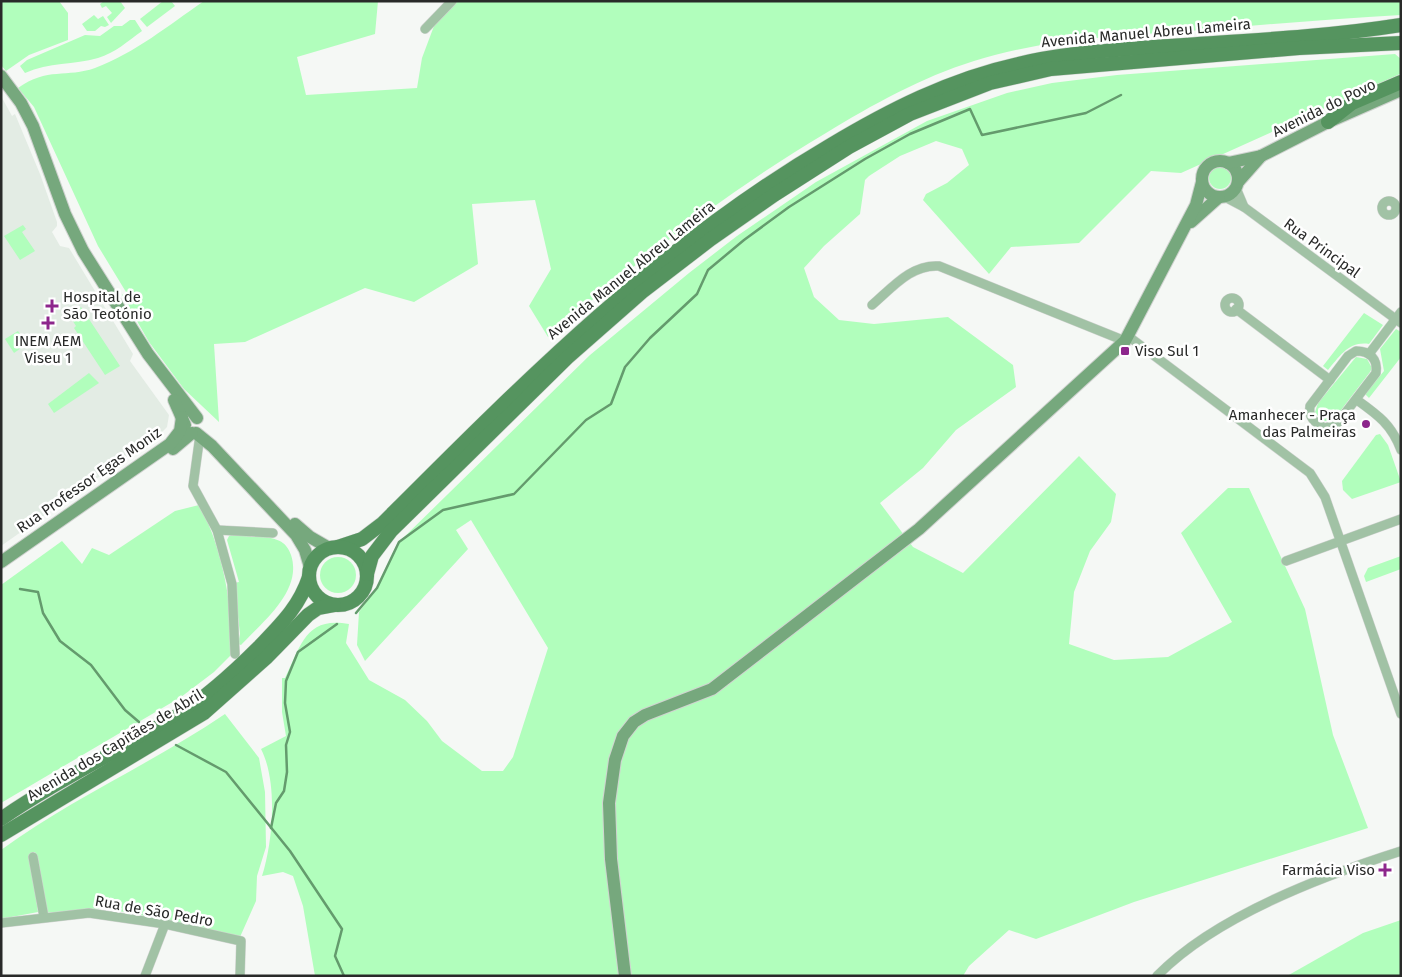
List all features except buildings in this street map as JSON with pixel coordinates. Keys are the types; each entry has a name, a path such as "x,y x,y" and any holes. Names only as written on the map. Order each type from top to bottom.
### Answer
{"main road":[{"name":"Avenida Manuel Abreu Lameira","path":"334,548 362,539 383,522 537,369 611,303 675,250 781,174 907,103 986,72 1051,57 1311,35 1401,25"},
{"name":"Avenida Manuel Abreu Lameira","path":"367,574 372,556 391,531 563,362 611,318 742,216 857,143 935,103 1020,75 1086,65 1401,43"},
{"path":"1318,48 1348,50 1401,49"},
{"path":"1328,122 1352,103 1401,82"},
{"path":"334,548 349,549 358,555 364,564 367,574 366,582 360,595 348,603 334,605 319,598 310,585 310,572 314,559 334,548"},
{"name":"Avenida dos Capitães de Abril","path":"1,820 179,714 211,691 235,671 291,614 300,600 310,572"},
{"name":"Avenida dos Capitães de Abril","path":"1,835 204,713 266,658 308,615 318,608 334,605"}],"street":[{"path":"425,29 452,1"},
{"path":"1,76 21,103 34,126 65,214 84,251 148,354 186,407 193,427 194,486 217,530 232,584 235,654"},
{"path":"1,86 24,121 74,247 131,340 193,427 296,534 305,550 310,572"},
{"name":"Avenida do Povo","path":"1126,338 1175,242 1196,206 1204,171 1212,163 1228,163 1261,156 1328,122 1401,90"},
{"name":"Avenida do Povo","path":"1185,227 1237,185 1261,156"},
{"path":"1228,163 1237,173 1237,185 1244,207"},
{"path":"1202,182 1210,194 1222,197"},
{"name":"Rua Principal","path":"1222,197 1244,207 1399,318"},
{"path":"872,304 910,273 921,267 939,266 1126,338 1310,473 1324,497 1401,714"},
{"path":"1236,310 1330,380"},
{"path":"1369,354 1399,318"},
{"path":"625,976 611,859 609,803 619,745 628,729 645,715 712,689 919,529 1126,338"},
{"path":"1356,351 1369,354 1374,358 1377,365 1376,373 1336,426 1324,428 1312,420 1309,412 1310,406 1348,356 1356,351"},
{"path":"1357,400 1379,416 1394,432 1401,450"},
{"path":"193,427 300,530 334,548"},
{"name":"Rua Professor Egas Moniz","path":"1,562 170,444 180,432 193,427"},
{"name":"Rua Professor Egas Moniz","path":"1,570 193,427"},
{"path":"1286,560 1401,519"},
{"path":"217,530 273,533"},
{"path":"1157,976 1183,951 1253,910 1318,879 1401,851"},
{"path":"33,856 44,917"},
{"name":"Rua de São Pedro","path":"1,923 89,913 165,924 241,941 240,976"},
{"path":"145,976 165,924"}],"shaded area":[{"name":"Hospital de São Teotónio","path":"1,96 12,116 15,114 40,174 57,222 57,226 52,232 60,246 69,248 133,354 130,361 169,415 167,427 160,434 1,546"}],"green space":[{"path":"1,1 59,1 68,13 68,40 29,55 6,71 1,65"},
{"path":"104,1 120,1 125,8 111,23 107,17 112,13 106,6 102,8 100,4"},
{"path":"163,1 171,1 175,6 147,27 140,19"},
{"path":"204,1 378,1 375,34 297,57 306,95 417,88 422,58 434,26 457,1 1401,1 1401,15 1108,37 1053,43 974,61 935,75 879,102 753,179 649,255 548,337 529,306 551,269 535,200 472,204 478,264 414,302 365,288 245,342 214,344 219,422 184,389 149,342 122,295 126,292 98,246 34,107 18,88 38,77 85,71 110,62 151,38"},
{"path":"94,15 98,19 103,16 109,25 101,26 95,31 87,31 82,24"},
{"path":"130,20 135,20 142,31 104,56 43,67 25,73 20,66 27,60 85,35 100,36 114,26 122,26"},
{"path":"1395,54 1401,59 1401,73 1398,75 1181,173 1151,171 1079,243 1011,247 989,274 923,200 926,194 947,183 969,165 962,149 936,141 900,156 869,176 865,180 860,214 824,246 804,268 814,297 839,320 874,324 948,317 1013,365 1016,387 956,430 923,468 880,503 913,547 963,573 1079,456 1116,494 1111,522 1090,551 1074,592 1069,644 1114,660 1168,657 1232,622 1181,533 1228,488 1249,488 1305,609 1333,735 1368,828 1134,902 1036,939 1009,930 969,966 963,976 315,976 303,906 293,876 283,872 262,876 271,830 272,795 270,778 261,749 286,736 282,712 282,678 285,678 301,644 314,629 323,624 349,624 346,643 369,680 405,700 427,721 442,741 482,771 503,771 513,757 548,648 471,520 456,530 468,549 365,661 357,645 359,612 377,588 399,542 590,355 737,236 816,182 927,121 1007,93 1052,83 1117,75"},
{"path":"1220,167 1228,170 1231,178 1228,186 1220,189 1212,186 1209,178 1212,170"},
{"path":"23,225 26,229 22,232 35,251 20,260 4,236"},
{"path":"81,307 120,366 105,375 74,328 76,326 69,315"},
{"path":"1364,313 1383,325 1369,344 1350,347 1328,370 1323,366"},
{"path":"1396,329 1401,332 1401,357 1369,398 1365,394 1384,371 1380,349"},
{"path":"18,331 27,344 14,353 5,339"},
{"path":"1356,357 1367,359 1372,368 1370,372 1335,418 1332,421 1322,421 1315,412 1318,403"},
{"path":"89,373 99,383 54,413 48,404"},
{"path":"1380,434 1388,445 1401,482 1352,499 1343,490 1342,481 1376,435"},
{"path":"199,505 220,557 231,615 234,652 214,672 181,697 1,803 1,585 62,541 82,564 92,548 109,555 175,511"},
{"path":"233,534 250,534 251,537 262,536 280,541 289,550 293,568 291,581 278,605 241,645 238,644 240,634 234,583 239,582 227,540"},
{"path":"1401,556 1401,569 1366,582 1364,576 1368,568"},
{"path":"338,557 345,558 351,562 355,568 355,582 351,588 345,592 338,593 331,592 325,588 321,582 320,575 321,568 325,562 331,558"},
{"path":"225,714 259,758 265,792 266,847 257,876 256,901 240,937 187,924 103,908 46,913 35,852 30,854 38,912 1,919 1,850 84,797 170,749"},
{"path":"1401,920 1401,976 1287,976 1363,933"}],"waterway":[{"path":"356,613 377,588 399,542 443,510 514,494 586,420 611,404 625,367 650,338 697,294 708,270 744,240 789,207 865,159 910,134 970,109 982,135 1086,113 1121,95"},
{"path":"20,589 38,592 43,613 60,641 91,665 125,710 139,722"},
{"path":"271,828 276,803 284,791 287,772 286,745 290,732 285,703 286,681 298,652 337,624"},
{"path":"176,745 226,772 290,851 342,929 335,956 344,976"}],"place":[{"name":"Hospital de São Teotónio","path":"52,306"},
{"name":"INEM AEM Viseu 1","path":"48,323"},
{"name":"Viso Sul 1","path":"1125,351"},
{"name":"Amanhecer - Praça das Palmeiras","path":"1366,424"},
{"name":"Farmácia Viso","path":"1385,870"}]}
